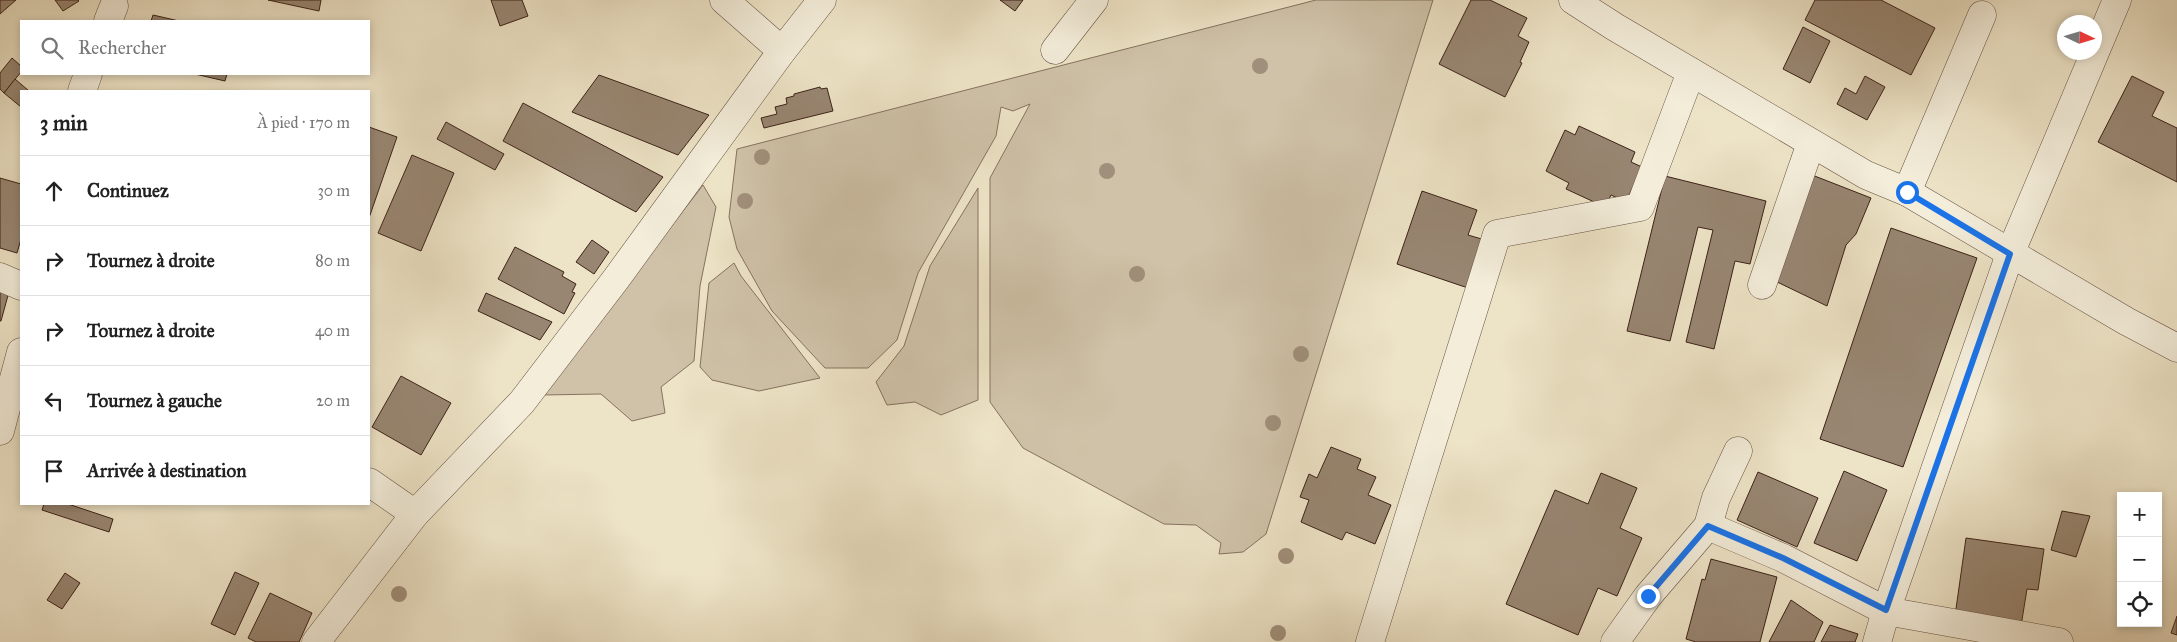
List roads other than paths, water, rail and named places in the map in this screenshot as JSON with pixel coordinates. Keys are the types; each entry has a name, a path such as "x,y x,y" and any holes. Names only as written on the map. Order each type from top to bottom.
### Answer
{"street":[{"path":"724,0 782,51"},
{"path":"316,642 415,514 522,402 616,279 782,51 822,0"},
{"path":"1055,50 1094,0"},
{"path":"1573,0 1866,175 1907,192 2010,254 2177,348"},
{"path":"1878,642 1886,610 2010,254 2117,0"},
{"path":"1907,192 1982,15"},
{"path":"1370,642 1497,234 1640,207 1653,178 1691,72"},
{"path":"82,90 88,75"},
{"path":"1762,285 1811,143"},
{"path":"0,278 20,286"},
{"path":"0,431 20,356"},
{"path":"1615,642 1648,596 1708,526 1716,498 1738,451"},
{"path":"370,483 415,514"},
{"path":"1708,526 1783,558 1886,610 2059,642"}]}
